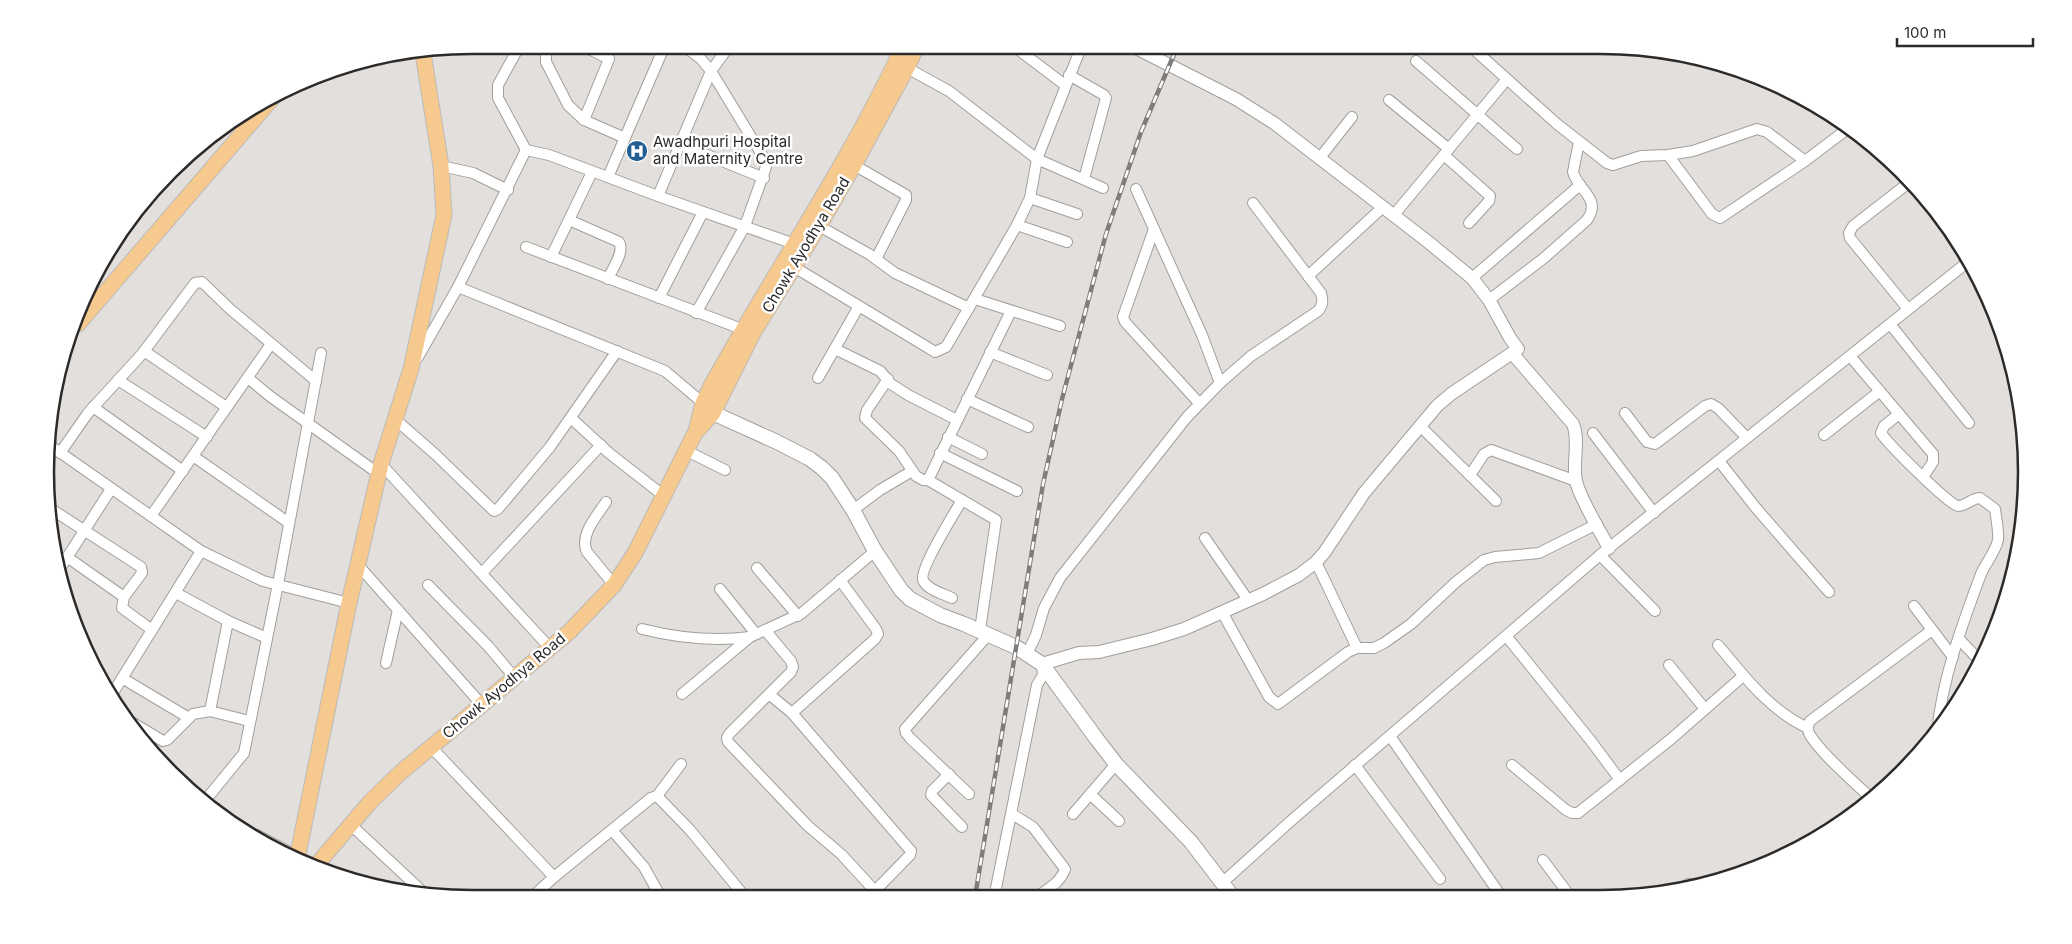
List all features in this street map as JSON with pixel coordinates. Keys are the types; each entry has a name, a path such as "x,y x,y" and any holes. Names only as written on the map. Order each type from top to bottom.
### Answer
{"main road":[{"path":"748,331 801,246 859,133 903,54"},
{"name":"Chowk Ayodhya Road","path":"320,861 350,824 388,784 590,613 614,585 635,553 748,331 794,267 801,246 819,226 907,68 908,54"},
{"path":"298,852 349,603 380,469 411,369 444,215 441,166 424,57"},
{"path":"86,311 261,111"},
{"path":"708,408 810,459 832,478 853,510 875,551 901,590 910,599 940,615 984,632 1027,654 1042,664 1116,764 1191,842 1228,890"}],"street":[{"path":"515,54 498,85 497,91 498,98 526,150 549,155 658,196 801,246"},
{"path":"546,54 546,62 568,105 584,120 625,138"},
{"path":"584,120 609,59 599,54"},
{"path":"608,177 661,54"},
{"path":"695,54 711,70 765,160 766,167 764,178 745,226 696,313"},
{"path":"658,196 711,70 723,54"},
{"path":"1024,54 1065,85"},
{"path":"794,267 936,352 946,347 1017,226 1030,198 1036,159 1078,54"},
{"path":"996,890 1037,685 1043,675 1042,664 1079,653 1099,652 1152,639 1184,629 1299,575 1316,562 1364,493 1420,426 1451,394 1518,349 1489,300 1472,278 1383,207 1274,123 1236,99 1148,54"},
{"path":"1479,54 1579,142 1607,163 1613,165 1641,156 1693,152 1757,129 1767,132 1805,161"},
{"path":"1416,61 1517,149"},
{"path":"907,68 949,91 1036,159 1103,188"},
{"path":"1069,75 1106,98 1084,179"},
{"path":"1393,216 1507,79"},
{"path":"1389,100 1446,152 1490,196 1489,201 1469,223"},
{"path":"1319,159 1352,117"},
{"path":"1668,155 1712,214 1720,218 1805,161 1843,132"},
{"path":"1489,300 1544,258 1587,220 1591,214 1593,206 1591,200 1573,172 1579,142"},
{"path":"680,144 764,178"},
{"path":"411,369 458,287 508,190 526,150"},
{"path":"856,160 906,195 906,200 876,259"},
{"path":"441,166 473,173 508,190"},
{"path":"552,257 592,172"},
{"path":"1472,278 1580,185"},
{"path":"1905,186 1853,226 1849,233 1850,238 1908,309"},
{"path":"1136,189 1202,334 1220,382"},
{"path":"1030,198 1076,214"},
{"path":"1027,654 1036,635 1044,608 1060,578 1199,404 1220,382 1251,356 1318,311 1323,301 1321,293 1253,203"},
{"path":"1308,276 1383,207"},
{"path":"659,298 703,212"},
{"path":"569,220 619,242 621,246 620,252 608,279"},
{"path":"819,226 876,259 895,273 972,304 1011,311 1060,326"},
{"path":"1017,226 1066,242"},
{"path":"1154,229 1123,317 1125,322 1199,404"},
{"path":"526,247 696,313 748,331"},
{"path":"1222,883 1355,765 1605,552 1963,265"},
{"path":"60,453 93,407 144,351 195,283 202,282 230,310 316,381"},
{"path":"458,287 665,371 708,408"},
{"path":"818,378 860,306"},
{"path":"928,480 1011,311"},
{"path":"1890,324 1969,423"},
{"path":"151,516 271,344"},
{"path":"835,349 880,371 908,395 957,420"},
{"path":"144,351 226,407"},
{"path":"396,420 435,454 494,511 498,509 550,447 617,351"},
{"path":"990,352 1047,374"},
{"path":"208,796 217,784 240,761 244,753 321,353"},
{"path":"1512,353 1573,424 1576,430 1574,459 1576,481 1597,524 1605,552 1655,611"},
{"path":"1850,356 1934,456 1933,462 1923,477"},
{"path":"248,378 308,424 380,469 482,573 550,648"},
{"path":"888,379 867,410 864,418 899,451 912,471 923,480 928,480 996,520 984,632 905,729 910,738 969,794"},
{"path":"118,380 207,437"},
{"path":"1824,435 1880,392"},
{"path":"967,399 1028,427"},
{"path":"1625,413 1646,442 1655,444 1705,406 1711,404 1718,408 1747,438"},
{"path":"93,407 183,471"},
{"path":"1899,414 1884,426 1882,433 1923,477 1952,504 1961,505 1980,498 1995,509 1998,539 1982,573 1953,657 1939,717"},
{"path":"571,418 601,446 667,490"},
{"path":"1420,426 1496,501"},
{"path":"1593,433 1654,513"},
{"path":"948,438 982,454"},
{"path":"482,573 601,446"},
{"path":"55,449 201,551 264,581 349,603"},
{"path":"687,450 725,470"},
{"path":"1470,475 1484,454 1490,450 1576,481"},
{"path":"940,453 1017,491"},
{"path":"193,456 289,523"},
{"path":"1719,461 1756,508 1829,592"},
{"path":"853,510 880,490 912,471"},
{"path":"64,562 111,489"},
{"path":"952,598 927,585 923,581 922,576 962,500"},
{"path":"606,502 585,536 584,546 586,552 614,585"},
{"path":"56,512 143,570 124,597 122,608 152,630"},
{"path":"1222,612 1269,697 1278,704 1348,652 1358,648 1374,648 1384,643 1411,624 1480,563 1495,557 1539,553 1597,524"},
{"path":"1205,538 1248,600"},
{"path":"115,689 201,551"},
{"path":"642,629 682,638 719,640 757,633 798,616 875,551"},
{"path":"67,557 124,597"},
{"path":"1316,562 1358,648"},
{"path":"359,566 482,705"},
{"path":"756,568 798,616"},
{"path":"792,713 875,639 878,634 840,580"},
{"path":"428,585 488,646 515,678"},
{"path":"720,589 757,633 791,662 792,667 791,672 770,695 729,734 728,742 808,826 841,854 868,890"},
{"path":"176,593 267,638"},
{"path":"1914,606 1953,657"},
{"path":"386,663 398,610"},
{"path":"210,711 228,620"},
{"path":"1808,728 1815,716 1932,630"},
{"path":"682,694 757,633"},
{"path":"1507,637 1620,780"},
{"path":"1959,639 1975,656"},
{"path":"1718,645 1743,676 1779,712 1808,728 1817,744 1867,794"},
{"path":"1670,665 1705,709"},
{"path":"1512,766 1572,813 1578,813 1743,676"},
{"path":"122,678 189,718"},
{"path":"770,695 792,713 911,851 910,855 875,890"},
{"path":"140,727 163,741 167,740 193,714 210,711 249,721"},
{"path":"1390,736 1497,890"},
{"path":"432,746 554,877"},
{"path":"540,890 612,830 657,796 681,764"},
{"path":"1073,814 1116,764"},
{"path":"1355,765 1440,879"},
{"path":"949,774 932,791 931,795 962,827"},
{"path":"1090,794 1119,822"},
{"path":"657,796 690,830 739,890"},
{"path":"1012,814 1033,827 1065,869 1063,875 1047,890"},
{"path":"350,824 418,887"},
{"path":"612,830 644,867 657,890"},
{"path":"1543,860 1566,890"}],"railway":[{"path":"976,890 1043,484 1062,399 1106,234 1141,132 1174,54"}],"place":[{"name":"Awadhpuri Hospital and Maternity Centre","path":"637,151"}]}
